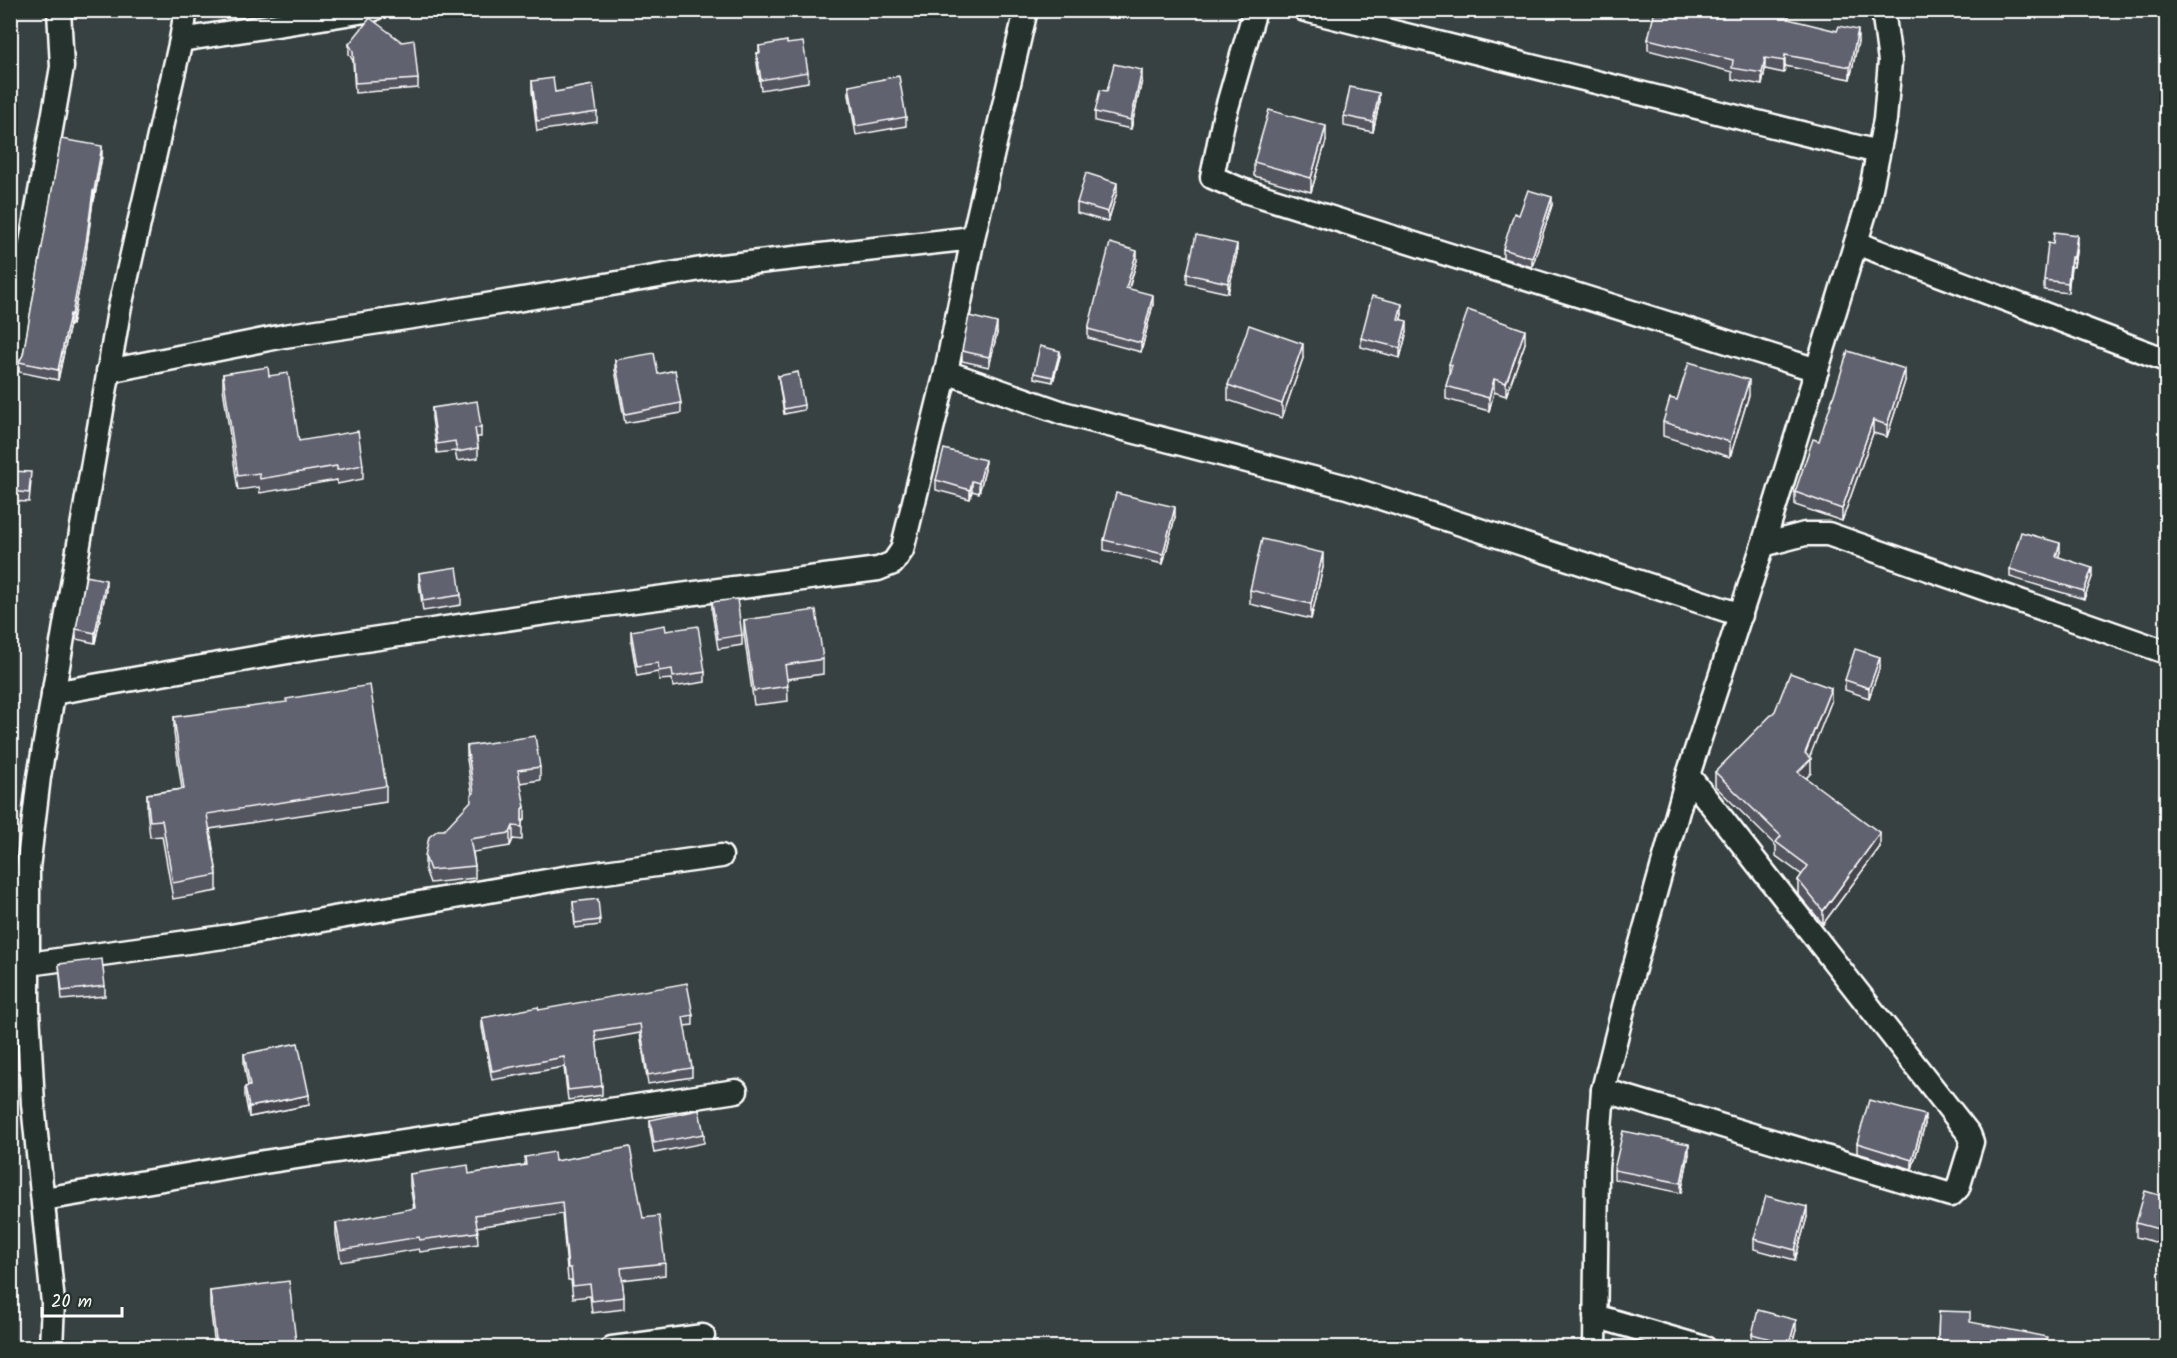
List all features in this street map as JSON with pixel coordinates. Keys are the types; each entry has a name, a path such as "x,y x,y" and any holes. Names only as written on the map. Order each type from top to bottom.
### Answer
{"street":[{"path":"10,362 62,67 59,10"},
{"path":"51,1347 53,1303 33,1104 28,1010 28,868 39,777 119,311 186,10"},
{"path":"181,40 372,10"},
{"path":"53,693 305,649 573,609 878,569 893,563 902,550 946,372 973,238 1026,10"},
{"path":"1255,10 1224,118 1212,177 1242,190 1817,370"},
{"path":"1305,10 1878,152"},
{"path":"1595,1347 1597,1170 1603,1089 1688,775 1741,615 1868,203 1885,120 1890,61 1883,10"},
{"path":"108,371 284,336 439,313 713,267 973,238"},
{"path":"1856,243 2166,360"},
{"path":"946,372 1063,413 1347,487 1741,615"},
{"path":"1763,545 1805,534 1828,534 2166,652"},
{"path":"1603,1089 1951,1195 1958,1188 1972,1142 1969,1134 1688,775"},
{"path":"29,964 231,936 569,877 721,856"},
{"path":"44,1199 264,1162 736,1091"},
{"path":"1595,1316 1705,1347"},
{"path":"612,1347 703,1336"}],"building":[{"path":"1655,10 1726,10 1746,16 1747,10 1757,10 1789,16 1788,19 1837,31 1839,26 1858,30 1850,67 1785,55 1784,61 1765,58 1762,73 1732,68 1733,60 1648,39"},
{"path":"370,18 402,42 414,40 418,79 355,83 353,51 349,44"},
{"path":"787,41 787,44 803,42 808,72 761,80 757,53 760,53 759,46"},
{"path":"1114,64 1142,70 1131,120 1095,112 1100,90 1107,91"},
{"path":"899,76 906,117 856,126 849,86"},
{"path":"553,78 555,92 593,85 597,112 537,121 532,81"},
{"path":"1350,87 1379,93 1373,122 1344,116"},
{"path":"1269,110 1326,126 1311,178 1254,162"},
{"path":"61,139 102,146 72,315 70,314 58,370 19,362 23,355"},
{"path":"1086,173 1117,183 1108,212 1077,203"},
{"path":"1528,190 1552,197 1532,258 1503,249 1514,213 1519,215"},
{"path":"2054,232 2077,235 2074,257 2071,257 2068,283 2044,280 2048,243 2053,244"},
{"path":"1196,235 1237,244 1228,283 1187,274"},
{"path":"1110,243 1137,251 1126,288 1153,295 1141,343 1088,329"},
{"path":"1372,296 1402,304 1398,319 1407,321 1400,348 1361,338"},
{"path":"1468,310 1525,330 1506,383 1494,379 1489,398 1446,386 1452,365 1449,364"},
{"path":"969,316 997,323 989,357 962,351"},
{"path":"1249,325 1303,344 1282,404 1228,385"},
{"path":"1040,346 1060,351 1053,377 1034,373"},
{"path":"1848,351 1905,369 1887,425 1873,420 1842,509 1795,492 1813,439 1819,441"},
{"path":"654,353 658,374 675,370 681,403 625,414 615,360"},
{"path":"1689,362 1749,380 1730,442 1663,422 1670,398 1677,400"},
{"path":"268,367 269,376 288,373 299,441 358,431 363,465 337,470 337,466 260,479 259,473 238,476 223,374"},
{"path":"798,372 804,405 784,409 778,376"},
{"path":"477,401 481,427 475,428 478,448 457,452 455,441 437,444 432,408"},
{"path":"944,449 985,460 979,483 972,481 970,490 936,480"},
{"path":"10,471 31,472 29,493 10,491"},
{"path":"1116,493 1175,507 1163,554 1104,540"},
{"path":"2021,532 2060,543 2056,556 2092,568 2084,591 2010,569"},
{"path":"1262,539 1323,553 1311,604 1250,590"},
{"path":"457,567 461,595 423,601 419,573"},
{"path":"86,576 106,580 95,633 76,629"},
{"path":"737,599 742,635 718,639 712,602"},
{"path":"816,610 823,659 785,665 788,686 754,691 744,620"},
{"path":"665,625 666,631 698,626 705,672 673,677 672,669 659,671 658,663 637,666 631,631"},
{"path":"1855,649 1880,657 1869,688 1845,680"},
{"path":"1790,673 1831,688 1805,753 1811,759 1798,772 1880,833 1823,911 1798,880 1808,866 1776,842 1781,836 1715,772 1775,711"},
{"path":"370,685 386,786 207,814 217,875 173,883 162,820 150,821 147,794 184,789 174,717 287,702 286,699"},
{"path":"535,736 540,767 518,770 525,807 522,809 522,827 513,826 510,833 470,839 475,866 430,870 425,856 429,837 438,830 444,830 471,801 471,795 474,793 467,746"},
{"path":"598,899 600,920 575,923 573,902"},
{"path":"102,959 105,986 62,991 59,964"},
{"path":"687,983 693,1015 683,1017 692,1068 648,1075 640,1024 595,1031 602,1086 568,1090 564,1057 492,1071 482,1018"},
{"path":"298,1043 309,1095 249,1107 245,1087 250,1086 244,1054"},
{"path":"1869,1100 1925,1115 1912,1160 1857,1143"},
{"path":"699,1110 704,1134 654,1143 650,1120"},
{"path":"1623,1131 1689,1144 1681,1183 1614,1170"},
{"path":"630,1147 643,1218 659,1216 665,1263 621,1268 624,1297 592,1301 590,1284 573,1286 571,1268 568,1268 562,1202 475,1215 478,1232 420,1240 419,1237 341,1250 336,1223 415,1208 410,1174 468,1165 469,1174 526,1165 525,1157 554,1152 555,1161"},
{"path":"2145,1191 2166,1197 2166,1231 2136,1223"},
{"path":"1766,1196 1807,1207 1795,1250 1754,1239"},
{"path":"289,1281 296,1342 251,1347 217,1347 210,1291"},
{"path":"1758,1310 1796,1320 1789,1344 1752,1334"},
{"path":"1939,1311 1970,1312 1970,1322 2047,1337 2045,1347 1980,1347 1980,1342 1938,1340"}]}
